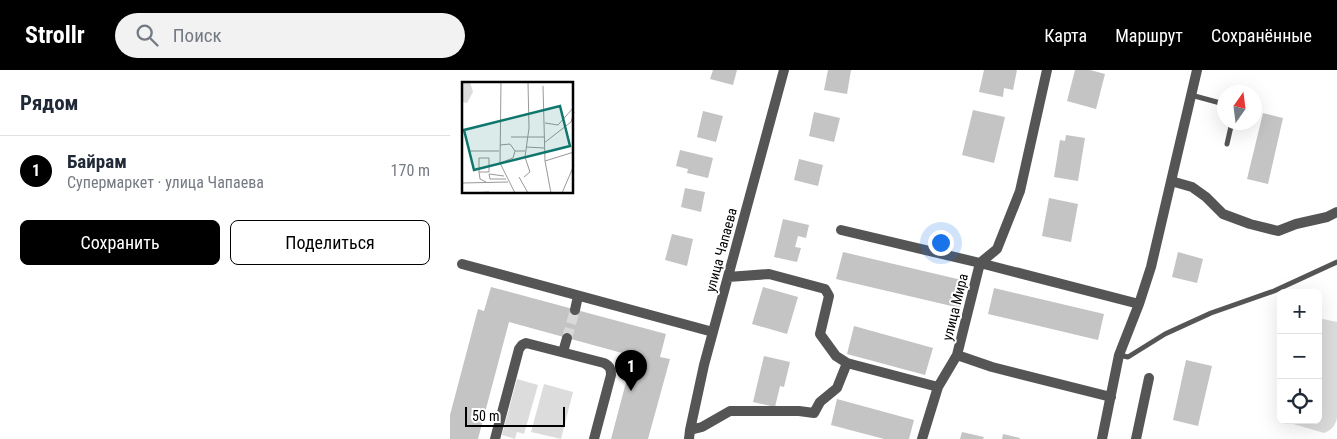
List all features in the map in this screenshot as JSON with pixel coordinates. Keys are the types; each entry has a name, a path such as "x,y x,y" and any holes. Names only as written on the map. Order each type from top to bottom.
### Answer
{"street":[{"name":"улица Чапаева","path":"689,434 704,365 784,70"},
{"name":"улица Мира","path":"922,439 938,387 957,356 980,263 997,249 1020,191 1046,70"},
{"path":"1102,439 1119,355 1151,267 1197,70"},
{"path":"1171,181 1192,187 1206,197 1223,214 1250,224 1278,230 1327,217 1337,212"},
{"path":"841,230 1139,304"},
{"path":"462,264 713,332"},
{"path":"728,277 769,274 825,289 829,296 820,334 836,356 847,363 938,387"},
{"path":"575,310 578,296"},
{"path":"563,352 567,338"},
{"path":"495,439 519,349 526,343 604,363 609,366 611,375 594,439"},
{"path":"957,356 992,367 1111,397"},
{"path":"689,434 730,411 814,413 820,402 838,388 847,363"},
{"path":"1136,439 1149,378"}],"lane":[{"path":"1191,95 1217,102"},
{"path":"1227,144 1230,130"},
{"path":"1119,355 1128,357 1165,334 1211,313 1274,291 1337,262"}],"shaded area":[{"path":"1322,319 1337,322 1337,418 1333,427 1324,433 1293,424 1322,424"},
{"path":"517,379 538,385 524,434 517,432 515,439 502,435"},
{"path":"544,384 573,392 561,439 531,432"}],"building":[{"path":"713,70 737,70 733,85 710,79"},
{"path":"828,70 851,70 847,94 824,90"},
{"path":"984,70 1017,70 1013,90 1004,88 1003,97 979,92"},
{"path":"1075,70 1090,70 1105,74 1096,109 1067,101"},
{"path":"973,110 1005,117 994,163 962,155"},
{"path":"703,111 723,116 716,142 697,137"},
{"path":"814,112 840,118 834,142 809,136"},
{"path":"1263,113 1283,118 1268,184 1247,179 1259,130 1262,130"},
{"path":"1066,135 1085,138 1078,181 1054,177 1060,140 1065,141"},
{"path":"680,150 713,158 708,178 687,173 688,169 676,166"},
{"path":"799,159 823,165 818,186 794,180"},
{"path":"685,188 705,192 701,212 681,207"},
{"path":"1049,198 1078,204 1071,242 1042,236"},
{"path":"783,219 809,225 806,238 798,236 795,247 801,248 797,262 774,257"},
{"path":"672,234 693,239 687,266 665,260"},
{"path":"843,252 966,281 960,308 836,279"},
{"path":"1178,252 1203,259 1197,283 1172,277"},
{"path":"491,287 666,334 660,357 670,359 648,439 611,439 633,356 509,322 478,439 450,439 450,415 478,309 484,311"},
{"path":"763,287 798,297 787,334 752,324"},
{"path":"994,288 1104,314 1098,340 988,314"},
{"path":"854,326 933,348 925,375 847,354"},
{"path":"764,356 790,362 784,387 780,386 775,407 753,402"},
{"path":"1186,360 1212,366 1198,426 1173,420"},
{"path":"837,399 914,420 909,439 884,439 831,425"},
{"path":"962,432 984,437 983,439 960,439"},
{"path":"1003,434 1020,438 1020,439 1002,439"}],"tunnel":[{"path":"567,338 575,310"}],"place":[{"name":"Байрам","path":"631,391"}]}
